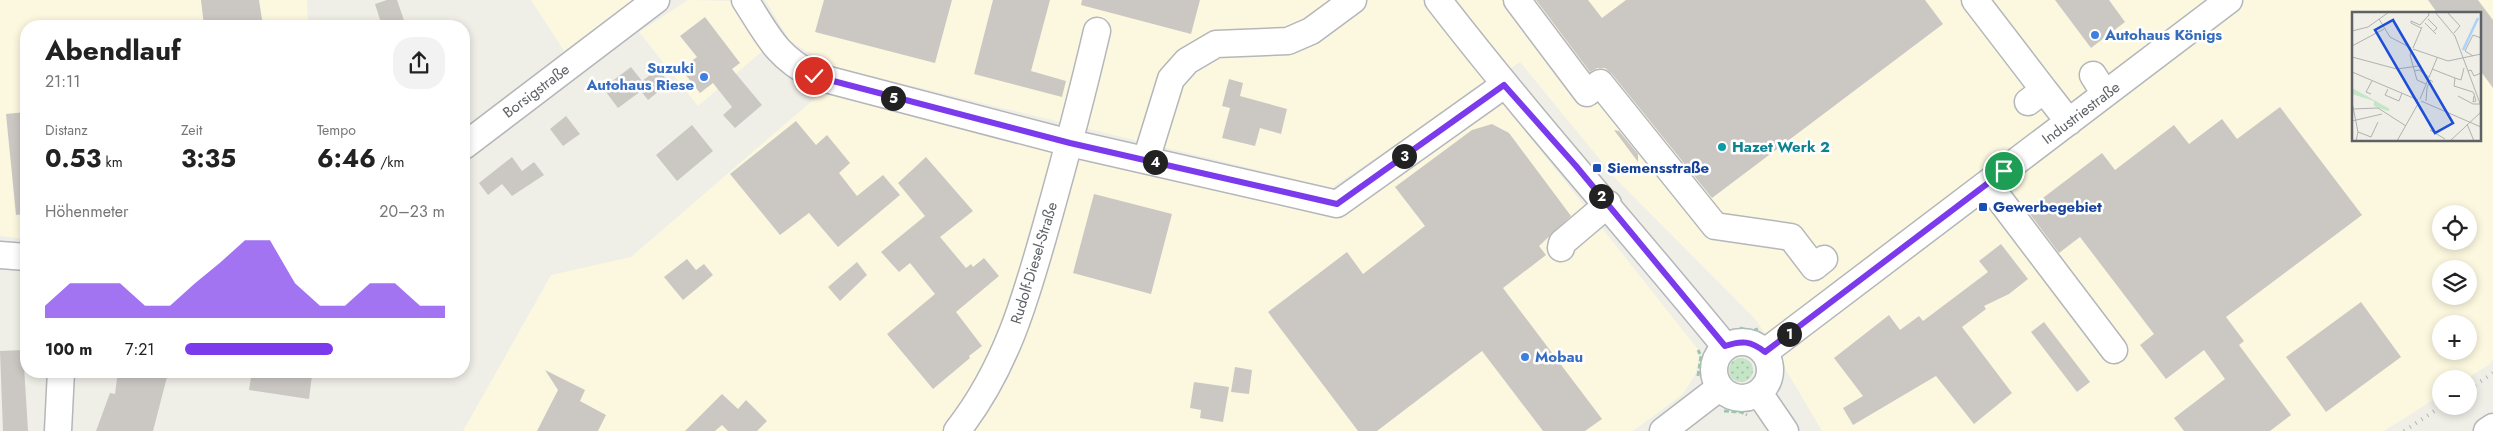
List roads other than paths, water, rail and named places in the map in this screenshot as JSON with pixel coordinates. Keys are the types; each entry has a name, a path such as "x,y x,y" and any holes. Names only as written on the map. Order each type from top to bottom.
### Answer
{"street":[{"name":"Borsigstraße","path":"470,141 656,0"},
{"path":"745,0 774,46 792,65 814,76 1070,143 1337,204 1504,85"},
{"path":"1146,160 1171,79 1187,61 1216,44 1288,40 1311,31 1353,0"},
{"path":"1438,0 1504,85 1608,204 1725,346"},
{"path":"1517,0 1587,93 1600,83 1715,226 1791,237 1814,268 1824,259"},
{"path":"1975,0 2036,96 2069,122"},
{"name":"Industriestraße","path":"1765,352 2069,122 2099,85 2229,0"},
{"name":"Rudolf-Diesel-Straße","path":"957,431 995,372 1023,309 1070,143 1097,31"},
{"path":"1988,184 2114,350"},
{"path":"1561,248 1562,242 1608,204"},
{"path":"0,255 20,257"},
{"path":"1739,341 1754,344 1765,352 1771,367 1768,382 1759,394 1745,399 1731,397 1719,388 1713,374 1715,358 1725,346 1739,341"},
{"path":"58,431 61,378"},
{"path":"1663,431 1719,388"},
{"path":"1759,394 1785,431"},
{"path":"2487,431 2493,427"}],"railway":[{"path":"2477,384 2493,373"},
{"path":"2404,431 2432,413"}],"place":[{"name":"Autohaus Königs","path":"2095,35"},
{"name":"Suzuki Autohaus Riese","path":"704,77"},
{"name":"Hazet Werk 2","path":"1722,147"},
{"name":"Siemensstraße","path":"1597,168"},
{"name":"Gewerbegebiet","path":"1983,207"},
{"name":"Mobau","path":"1525,357"}]}
